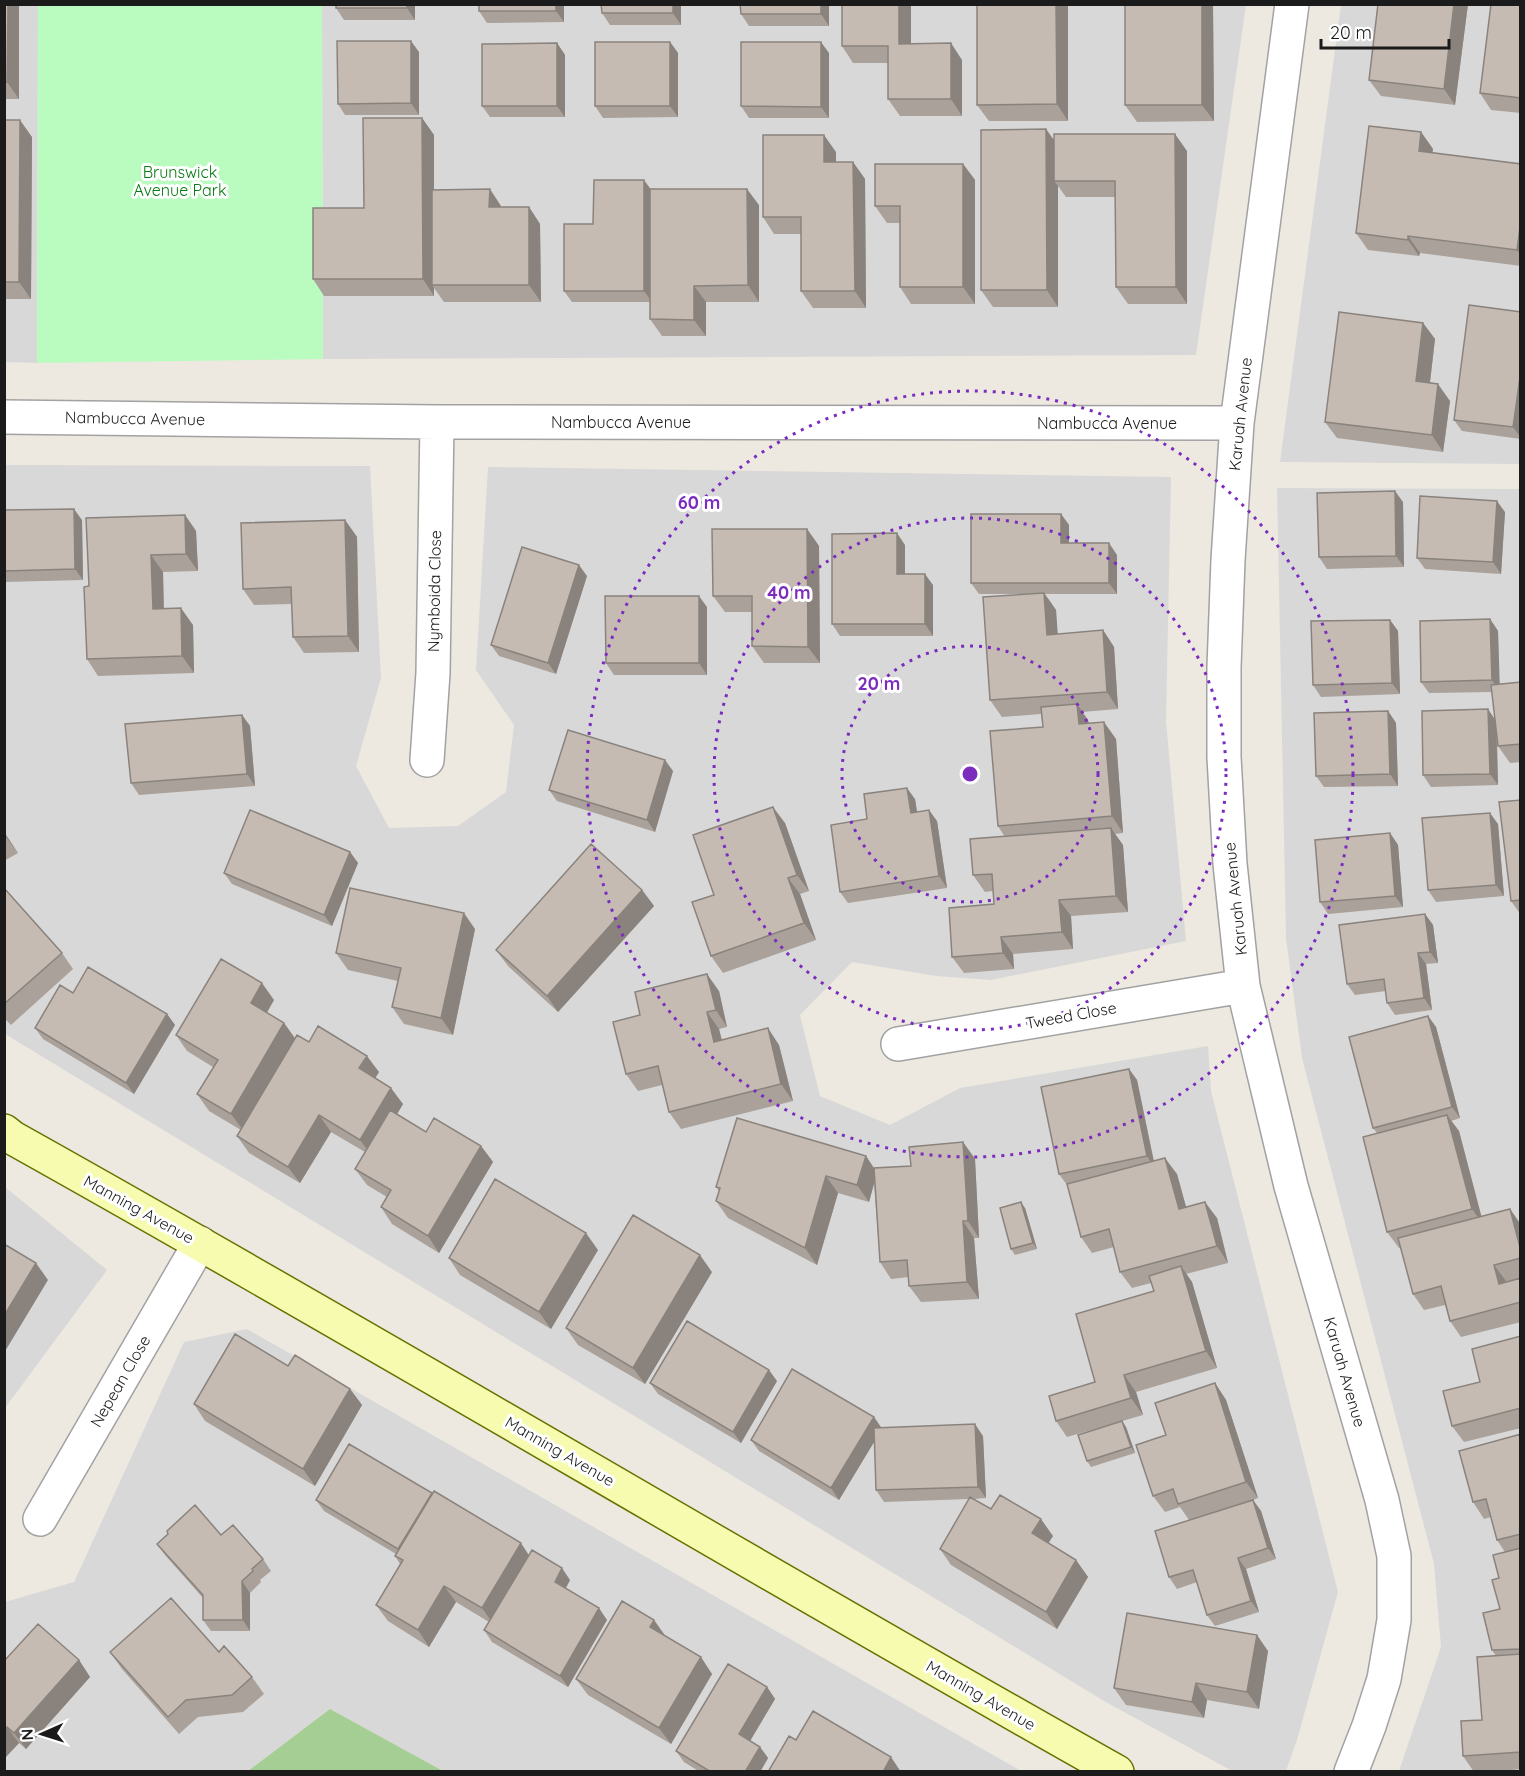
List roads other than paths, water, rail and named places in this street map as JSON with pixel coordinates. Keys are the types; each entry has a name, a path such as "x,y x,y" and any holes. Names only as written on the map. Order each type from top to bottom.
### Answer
{"street":[{"name":"Karuah Avenue","path":"1292,4 1237,423 1228,560 1224,667 1224,757 1230,864 1244,986 1291,1186 1382,1500 1394,1556 1394,1620 1384,1679 1370,1726 1351,1772"},
{"name":"Nambucca Avenue","path":"4,417 437,422 1237,423"},
{"name":"Nymboida Close","path":"428,760 433,673 437,422"},
{"name":"Tweed Close","path":"898,1044 1244,986"},
{"name":"Manning Avenue","path":"4,1131 1117,1772"},
{"name":"Nepean Close","path":"40,1519 200,1243"}],"park label":[{"name":"Brunswick Avenue Park","path":"180,181"}]}
